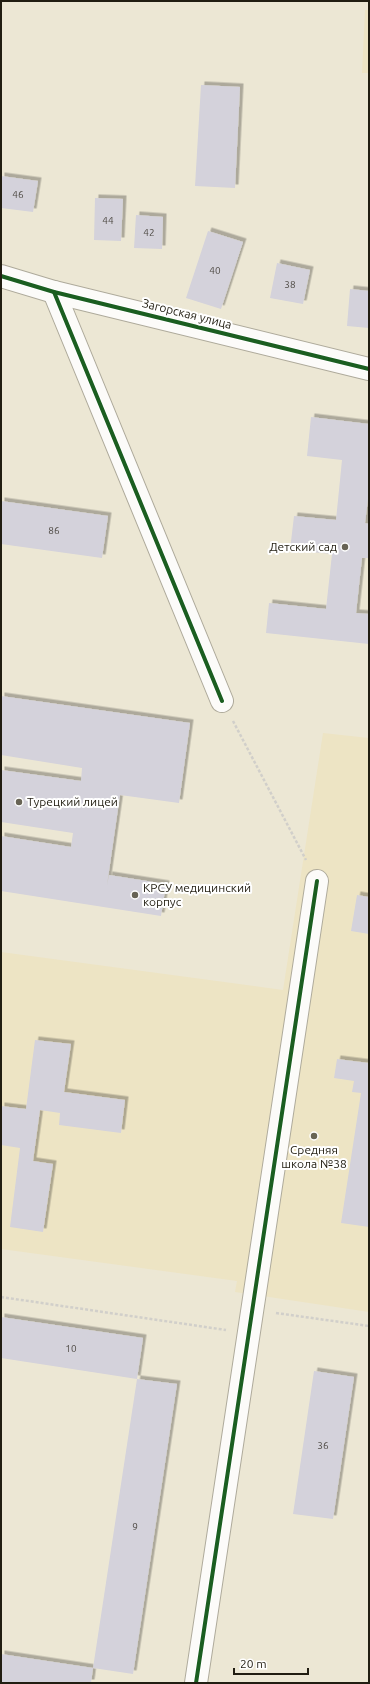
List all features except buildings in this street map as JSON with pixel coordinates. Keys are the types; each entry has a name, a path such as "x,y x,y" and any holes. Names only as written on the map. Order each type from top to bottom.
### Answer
{"street":[{"name":"Загорская улица","path":"1,276 54,292 369,369"},
{"path":"54,292 222,701"},
{"path":"196,1683 317,881"}],"path":[{"path":"222,701 317,881"},
{"path":"1,1297 248,1334"},
{"path":"252,1309 369,1326"}],"shaded area":[{"path":"365,10 369,10 369,73 362,73"},
{"path":"323,733 369,738 369,1312 235,1292 237,1281 1,1249 1,952 283,990"}],"cycle path":[{"path":"1,276 54,292 369,369"},
{"path":"54,292 222,701"},
{"path":"196,1683 317,881"}],"place":[{"name":"Детский сад","path":"345,547"},
{"name":"Турецкий лицей","path":"19,802"},
{"name":"КРСУ медицинский корпус","path":"135,895"},
{"name":"Средняя школа №38","path":"314,1136"}]}
